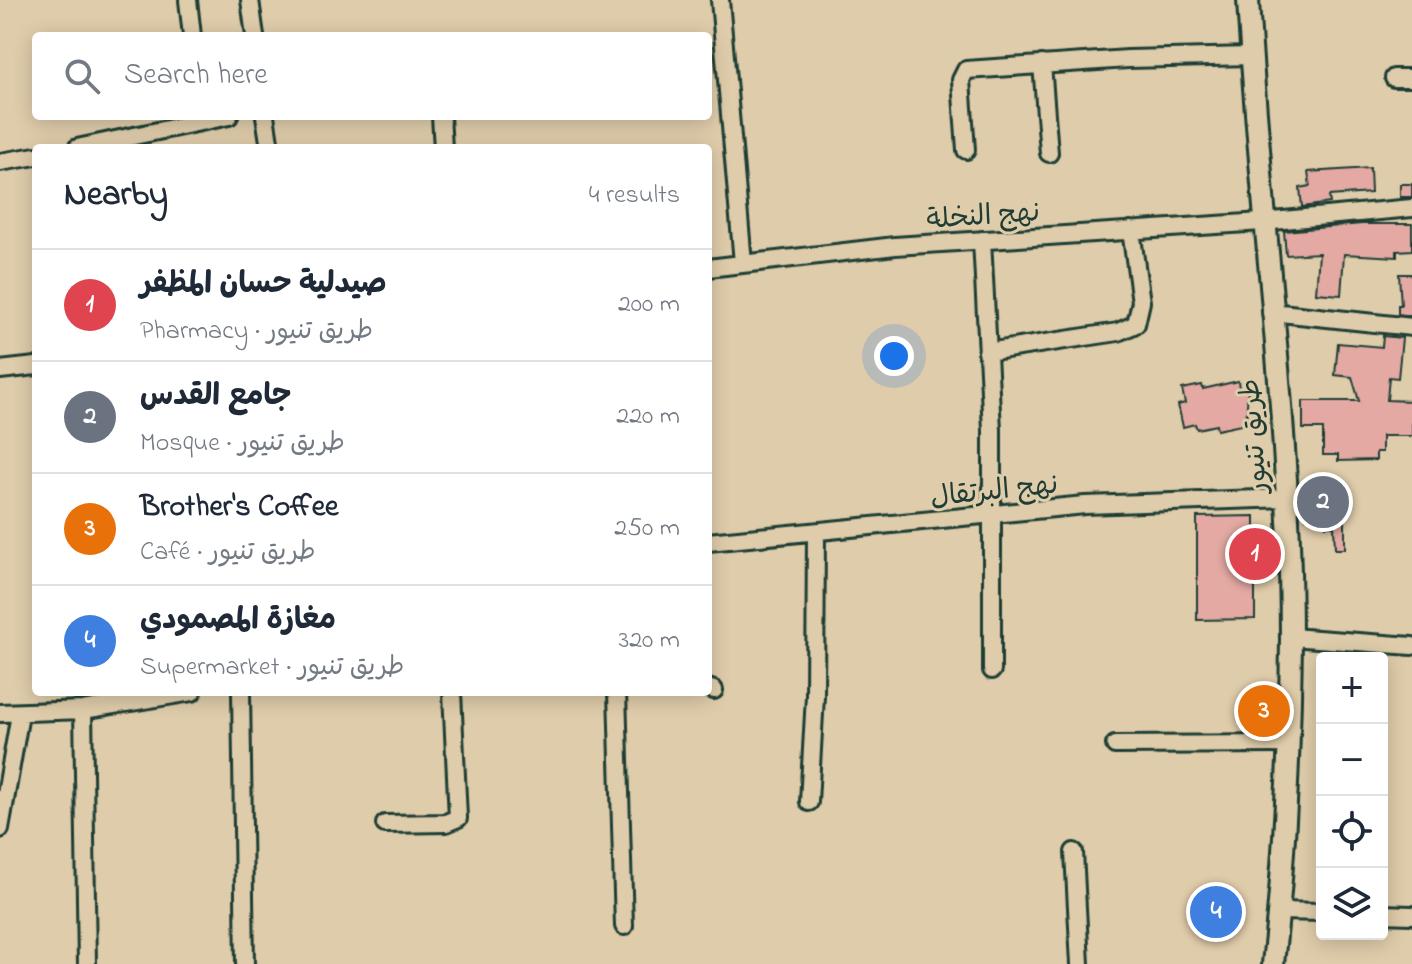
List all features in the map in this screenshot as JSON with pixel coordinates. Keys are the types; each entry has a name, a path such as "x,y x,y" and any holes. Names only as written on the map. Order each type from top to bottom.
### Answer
{"main road":[{"name":"طريق تنيور","path":"1248,0 1262,222 1285,498 1291,637 1279,911 1273,964"}],"street":[{"path":"188,0 192,32"},
{"path":"250,0 254,32"},
{"path":"720,0 716,38 736,151 743,263"},
{"path":"966,150 961,80 966,70 1251,56"},
{"path":"1042,64 1049,153"},
{"path":"1394,78 1412,78"},
{"path":"95,144 201,120"},
{"path":"266,120 269,144"},
{"path":"441,120 443,144"},
{"path":"0,162 32,157"},
{"name":"نهج النخلة","path":"712,267 982,240 1262,222 1412,208"},
{"path":"987,352 1118,332 1136,324 1141,302 1131,230"},
{"path":"982,240 994,515 992,670"},
{"path":"1271,312 1412,327"},
{"path":"0,370 32,366"},
{"name":"نهج البرتقال","path":"712,542 1147,501 1285,498"},
{"path":"809,802 815,696 816,533"},
{"path":"1291,637 1412,646"},
{"path":"0,713 83,710 125,698 147,696"},
{"path":"241,696 245,964"},
{"path":"385,824 446,823 458,818 452,696"},
{"path":"617,696 624,926"},
{"path":"83,710 87,964"},
{"path":"0,829 20,714"},
{"path":"1115,745 1288,744"},
{"path":"1074,852 1080,964"},
{"path":"1279,911 1316,912"},
{"path":"1388,914 1412,915"}],"building":[{"path":"1370,168 1371,193 1329,196 1330,203 1302,207 1300,188 1310,186 1308,172"},
{"path":"1400,184 1412,184 1412,197 1400,197"},
{"path":"1362,224 1412,224 1412,250 1397,251 1397,257 1344,254 1341,295 1316,293 1319,253 1286,255 1284,231"},
{"path":"1399,274 1412,274 1412,316 1398,314 1398,305 1401,305"},
{"path":"1383,336 1402,338 1398,378 1389,377 1387,400 1412,401 1412,436 1382,436 1382,452 1376,452 1376,460 1338,461 1338,455 1323,455 1323,429 1303,429 1303,401 1359,401 1352,377 1335,375 1338,343 1382,347"},
{"path":"1238,381 1239,388 1248,388 1246,424 1217,430 1216,425 1197,429 1195,424 1183,427 1178,405 1185,403 1182,389 1202,385 1203,389"},
{"path":"1345,489 1345,549 1335,549 1334,526 1326,526 1326,517 1306,518 1303,490"},
{"path":"1255,516 1255,619 1197,620 1197,517"}],"place":[{"name":"جامع القدس","path":"1323,502"},
{"name":"صيدلية حسان المظفر","path":"1255,554"},
{"name":"Brother's Coffee","path":"1264,711"},
{"name":"مغازة المصمودي","path":"1216,912"}]}
